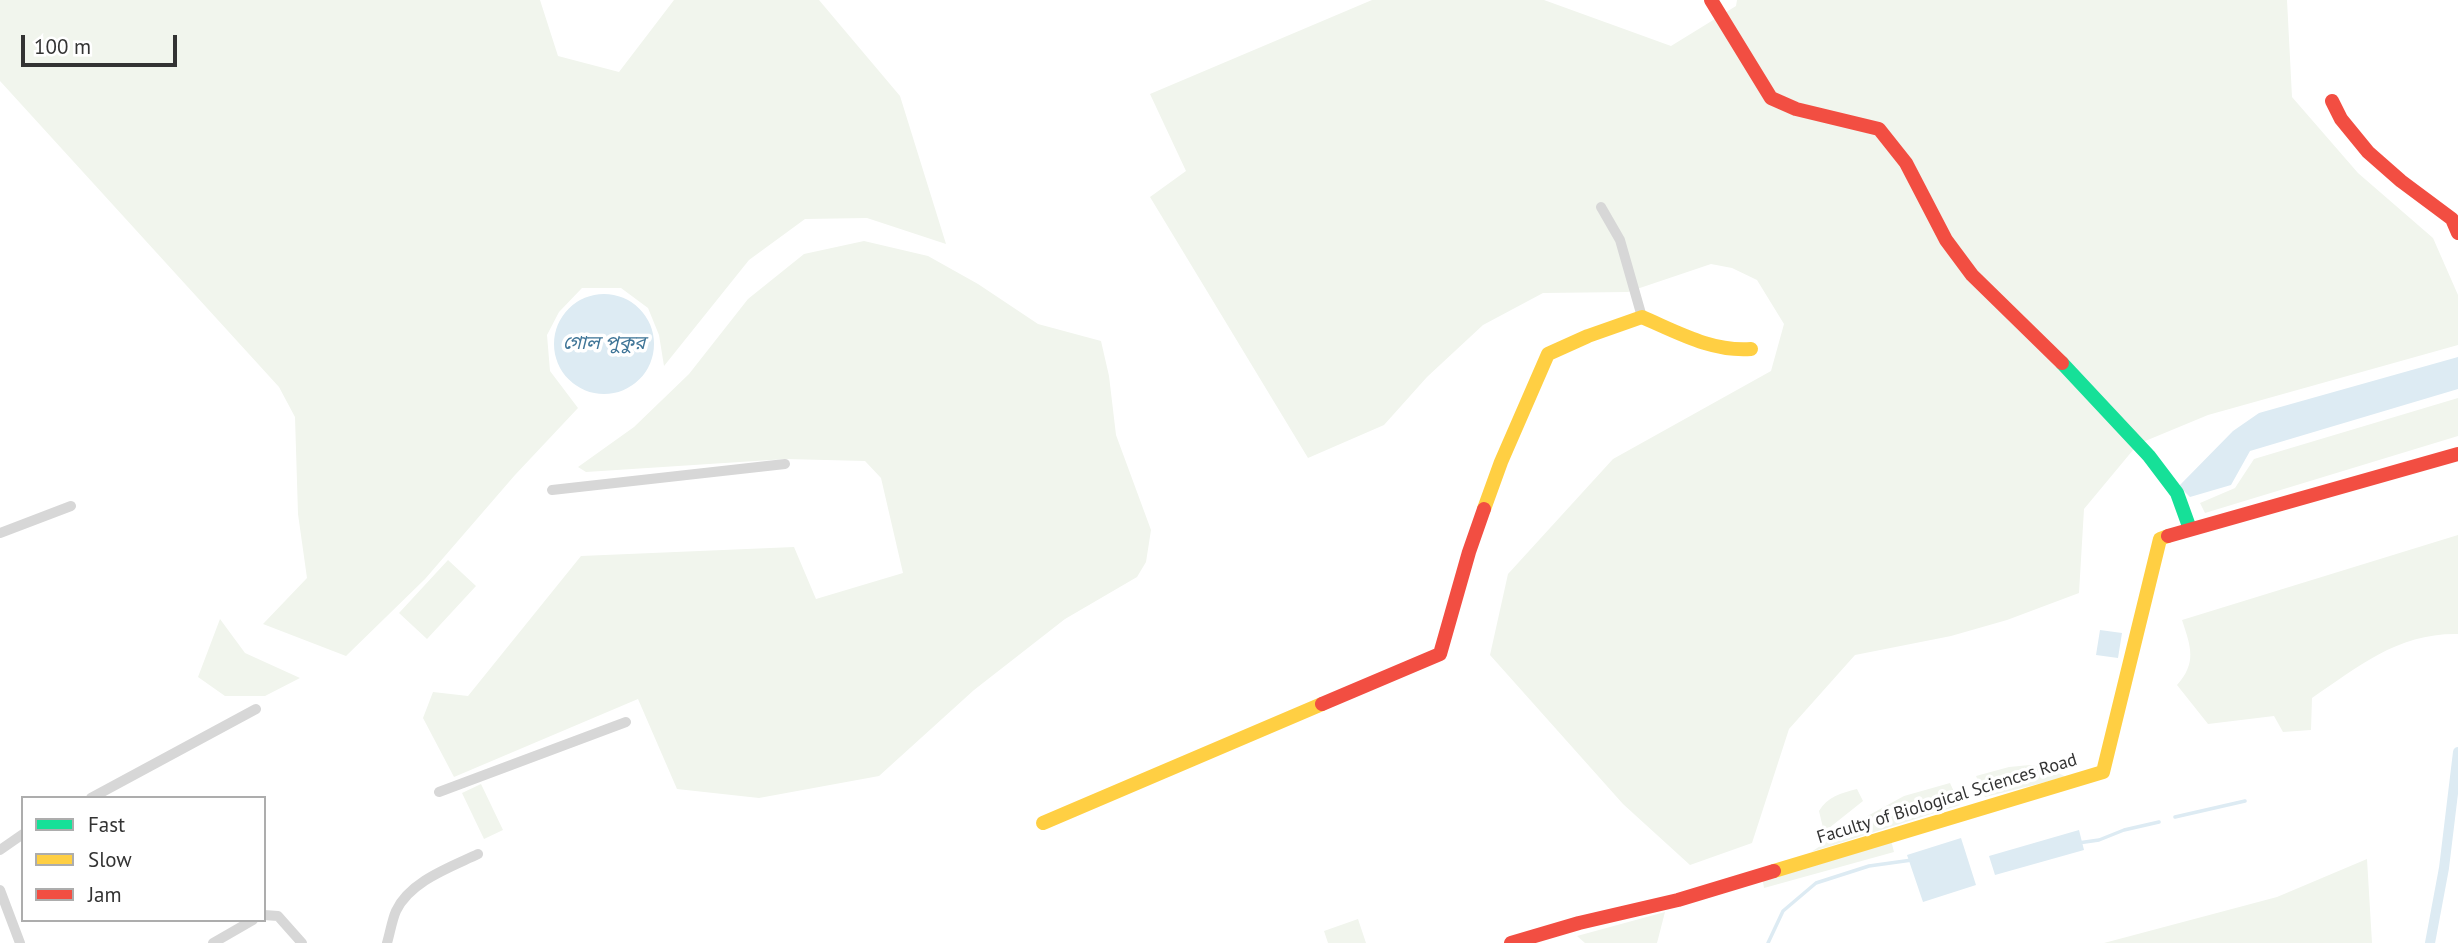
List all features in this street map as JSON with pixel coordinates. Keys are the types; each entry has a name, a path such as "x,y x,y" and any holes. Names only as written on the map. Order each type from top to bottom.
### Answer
{"street":[{"path":"1711,0 1771,98 1796,109 1879,129 1906,163 1947,240 1972,275 2083,383 2149,456 2177,493 2190,529"},
{"path":"2332,101 2337,114 2377,161 2452,219 2458,233"},
{"path":"1601,208 1620,240 1642,317"},
{"path":"1043,823 1440,654 1469,552 1501,462 1548,354 1642,317 1719,348 1741,351 1751,349"},
{"name":"Faculty of Biological Sciences Road","path":"1511,943 1579,923 1678,900 2103,772 2160,539 2458,454"},
{"path":"552,490 785,464"},
{"path":"0,533 71,506"},
{"path":"95,796 256,709"},
{"path":"439,792 626,722"},
{"path":"0,850 21,835"},
{"path":"387,943 396,911 407,896 428,879 478,854"},
{"path":"0,890 20,943"},
{"path":"266,915 278,916 302,943"},
{"path":"213,943 250,922"}],"shaded area":[{"path":"0,0 540,0 558,56 619,72 674,0 819,0 900,96 946,244 867,218 805,219 749,260 664,366 659,335 648,308 621,288 582,288 559,312 547,335 550,371 578,408 515,475 425,579 346,656 263,624 307,578 298,514 295,417 279,387 0,81"},
{"path":"1372,0 1544,0 1671,46 1736,6 1737,0 2287,0 2292,97 2358,173 2433,238 2458,295 2458,345 2208,415 2138,444 2084,509 2079,593 2007,620 1951,636 1855,655 1789,729 1752,843 1690,865 1623,804 1490,655 1508,574 1613,459 1771,371 1784,324 1757,280 1732,268 1711,264 1628,292 1543,293 1483,325 1427,377 1384,425 1308,458 1150,197 1186,171 1150,94"},
{"path":"864,241 928,256 978,284 1038,324 1101,341 1109,376 1116,435 1151,530 1146,562 1137,577 1065,619 974,690 879,776 759,798 677,789 638,699 454,777 423,718 433,692 468,696 581,556 794,547 816,599 903,573 881,478 865,461 786,459 586,472 578,467 634,427 689,374 748,299 804,254"},
{"path":"2458,398 2458,436 2205,513 2200,503 2235,488 2254,459"},
{"path":"2458,535 2458,634 2436,635 2398,645 2346,674 2312,698 2311,730 2283,732 2274,716 2208,724 2177,685 2190,662 2188,638 2182,620"},
{"path":"448,560 476,586 427,639 399,613"},
{"path":"220,619 245,653 300,678 265,696 225,696 198,677"},
{"path":"2030,765 2049,768 2066,777 1985,797 1976,776 2009,767"},
{"path":"1950,783 1960,805 1811,852 1904,796"},
{"path":"481,784 503,830 484,839 462,793"},
{"path":"1857,789 1863,801 1824,832 1819,811 1822,806 1835,796"},
{"path":"1891,840 1894,852 1764,888 1762,876"},
{"path":"2367,859 2372,943 2104,943 2277,897"},
{"path":"1665,912 1657,943 1585,943 1577,936"},
{"path":"1358,919 1366,943 1328,943 1324,931"}],"water":[{"name":"গোল পুকুর","path":"604,294 632,302 646,316 654,344 646,372 632,386 604,394 576,386 562,372 554,344 562,316 576,302"},
{"path":"2458,357 2458,389 2250,451 2231,485 2190,497 2179,486 2233,431 2259,413"},
{"path":"2100,630 2122,633 2118,658 2096,655"},
{"path":"2079,830 2084,850 1995,875 1989,856"},
{"path":"1961,838 1976,885 1923,902 1907,855"}],"waterway":[{"path":"2430,943 2444,868 2458,752"},
{"path":"2175,817 2245,801"},
{"path":"2078,843 2099,840 2124,830 2159,822"},
{"path":"1768,943 1783,911 1816,883 1869,866 1912,860"}],"traffic: fast":[{"path":"2062,363 2149,456 2177,493 2190,529"}],"traffic: slow":[{"path":"1484,509 1501,462 1548,354 1642,317 1709,344 1751,349"},
{"path":"1774,871 2103,772 2160,539 2168,536"},
{"path":"1043,823 1322,704"}],"traffic: jam":[{"path":"1711,0 1771,98 1796,109 1879,129 1906,163 1946,240 1972,275 2062,363"},
{"path":"2332,101 2341,119 2368,152 2452,219 2458,233"},
{"path":"2168,536 2458,454"},
{"path":"1322,704 1440,654 1484,509"},
{"path":"1511,943 1579,923 1678,900 1774,871"}]}
